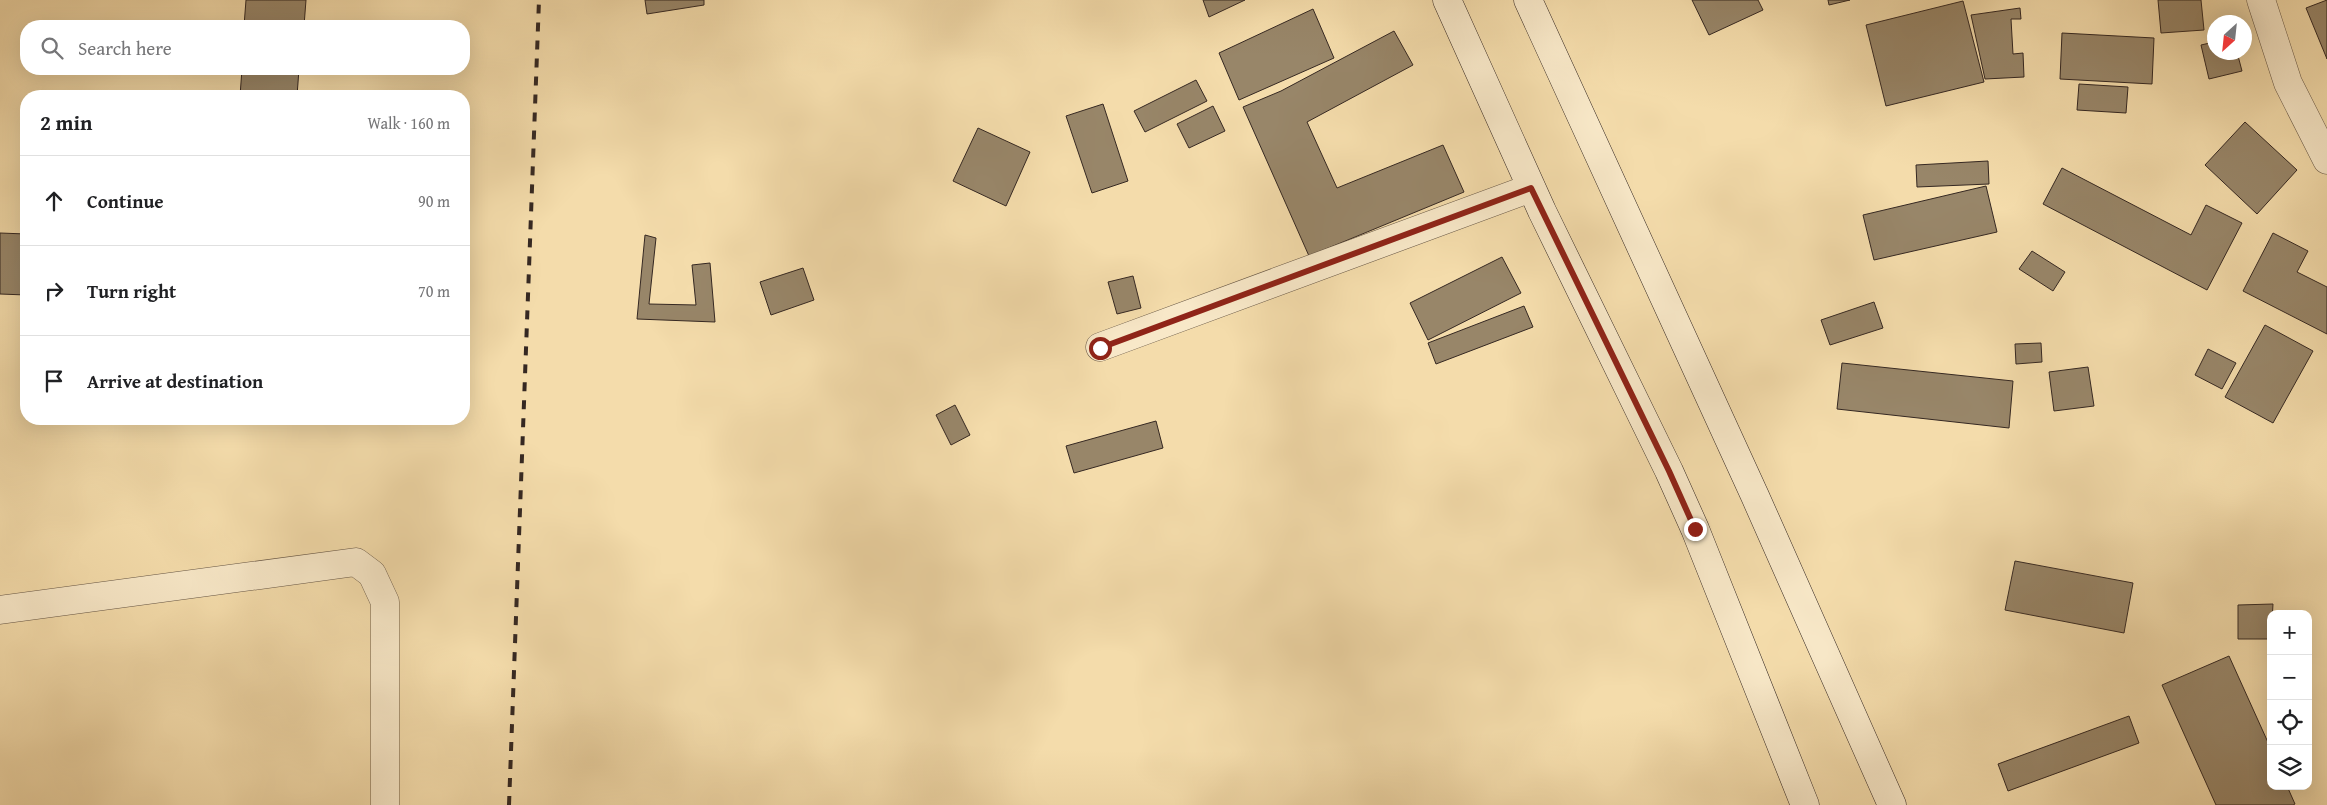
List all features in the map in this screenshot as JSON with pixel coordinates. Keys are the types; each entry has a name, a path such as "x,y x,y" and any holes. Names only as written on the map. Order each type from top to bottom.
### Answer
{"main road":[{"path":"1447,0 1531,188 1669,471 1695,529 1805,805"},
{"path":"1528,0 1755,496 1892,805"},
{"path":"2261,0 2288,83 2327,160"},
{"path":"1100,348 1531,188"},
{"path":"0,610 356,562 372,574 385,602 384,805"}],"building":[{"path":"246,0 306,0 304,20 244,20"},
{"path":"645,0 704,0 704,5 647,14"},
{"path":"1203,0 1245,0 1209,17"},
{"path":"1692,0 1758,0 1763,10 1709,35"},
{"path":"1828,0 1850,0 1829,5"},
{"path":"2158,0 2201,0 2204,30 2161,33"},
{"path":"2327,0 2327,59 2306,8"},
{"path":"1963,1 1984,82 1886,106 1866,25"},
{"path":"2020,8 2021,19 2011,19 2013,54 2023,53 2024,77 1985,79 1971,15"},
{"path":"1313,9 1334,58 1239,100 1219,53"},
{"path":"1394,31 1413,65 1307,122 1337,188 1443,145 1464,192 1309,256 1243,107 1281,91"},
{"path":"2062,33 2154,38 2152,84 2060,79"},
{"path":"2207,44 2207,60 2239,60 2242,71 2209,79 2201,45"},
{"path":"242,75 299,75 297,90 240,90"},
{"path":"1196,80 1207,101 1145,132 1134,111"},
{"path":"2079,84 2128,87 2126,113 2077,110"},
{"path":"1103,104 1128,181 1092,193 1066,116"},
{"path":"1213,106 1225,131 1189,148 1177,124"},
{"path":"2245,122 2297,170 2257,214 2205,165"},
{"path":"978,128 1030,152 1006,206 953,181"},
{"path":"1988,161 1989,184 1917,187 1916,165"},
{"path":"2062,168 2191,235 2206,205 2242,223 2207,290 2043,204"},
{"path":"1986,186 1997,232 1874,260 1863,215"},
{"path":"0,233 20,234 20,295 0,294"},
{"path":"2273,233 2308,251 2297,272 2327,287 2327,334 2243,291"},
{"path":"645,235 656,238 649,304 696,305 692,265 710,263 715,322 637,319"},
{"path":"2032,251 2065,272 2053,291 2019,269"},
{"path":"1502,257 1521,293 1428,340 1410,303"},
{"path":"803,268 814,300 771,315 760,282"},
{"path":"1133,276 1141,308 1117,314 1108,282"},
{"path":"1874,302 1883,328 1830,345 1821,320"},
{"path":"1524,306 1533,327 1436,364 1428,343"},
{"path":"2265,325 2313,351 2273,423 2225,397"},
{"path":"2041,343 2042,362 2016,364 2015,344"},
{"path":"2208,349 2236,363 2222,389 2195,375"},
{"path":"1842,363 2013,381 2009,428 1837,409"},
{"path":"2088,367 2094,406 2054,411 2049,372"},
{"path":"955,405 970,435 951,445 936,415"},
{"path":"1156,421 1163,448 1074,473 1066,446"},
{"path":"2015,561 2133,583 2124,633 2005,610"},
{"path":"2273,604 2273,610 2267,610 2267,639 2238,639 2238,605"},
{"path":"2229,656 2267,740 2267,790 2289,790 2295,804 2216,805 2162,685"},
{"path":"2129,716 2139,743 2008,791 1998,764"}],"railway":[{"path":"509,805 539,0"}],"route":[{"path":"1100,348 1531,188 1669,471 1695,529"}]}
